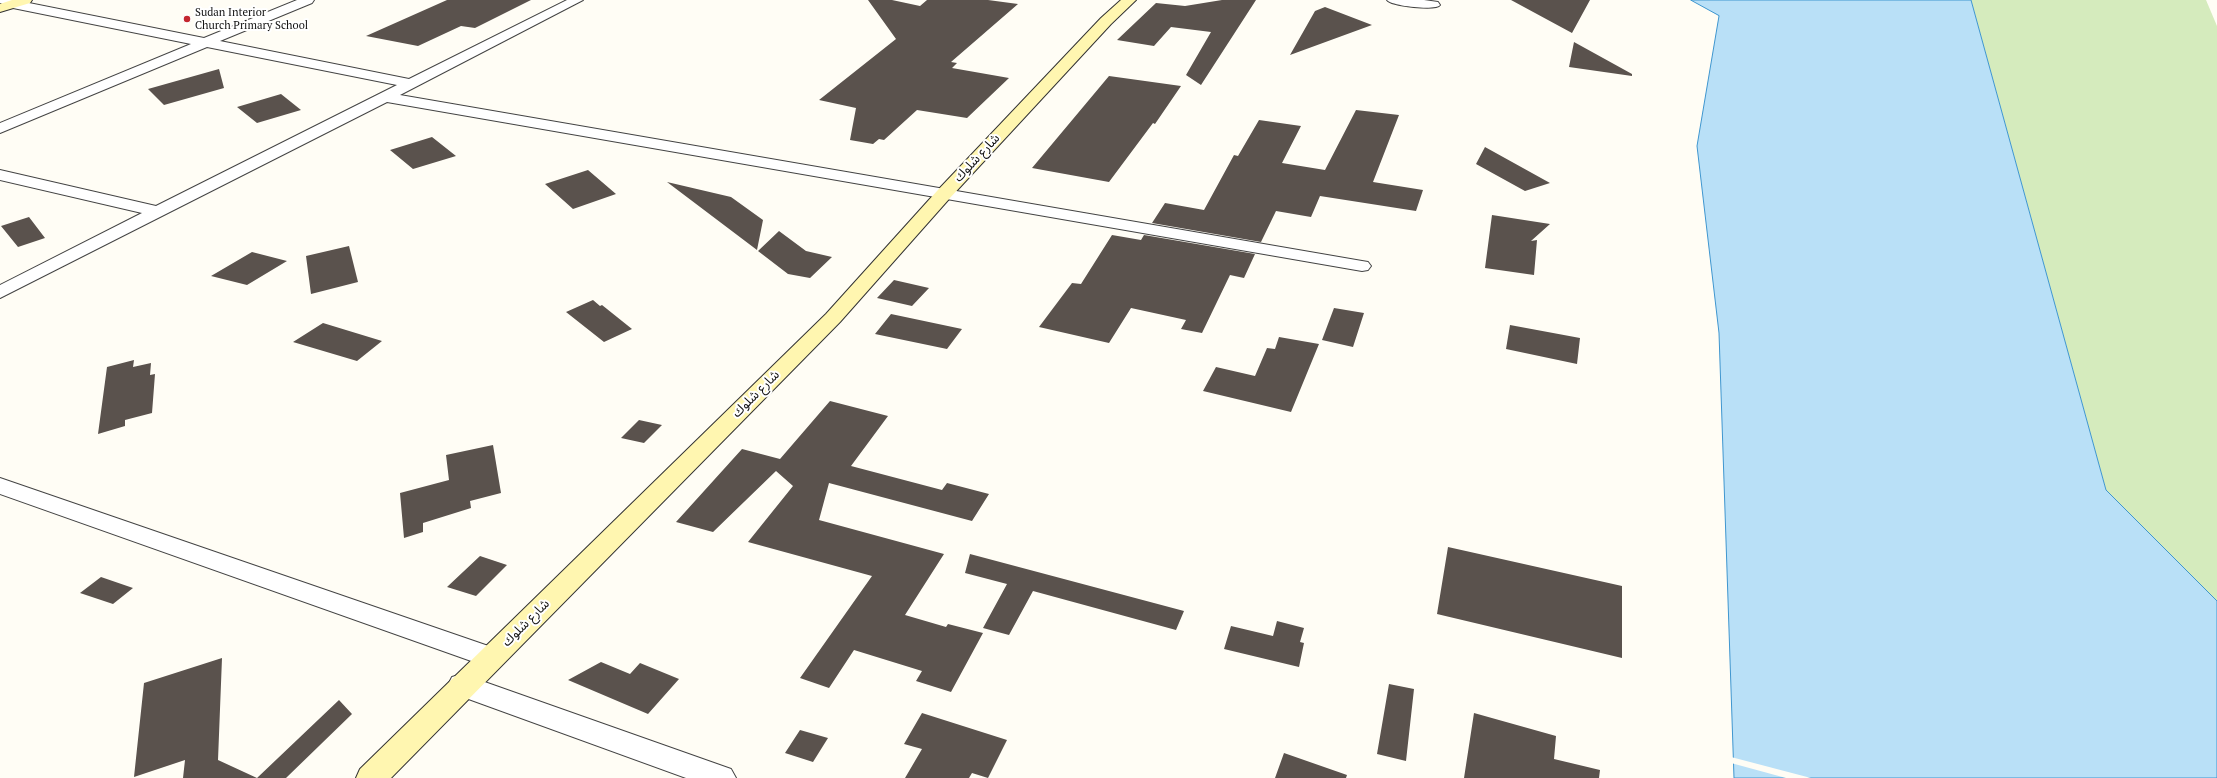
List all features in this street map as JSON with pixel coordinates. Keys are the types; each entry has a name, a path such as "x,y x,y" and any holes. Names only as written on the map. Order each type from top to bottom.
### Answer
{"street":[{"path":"0,128 308,0"},
{"path":"0,292 577,0"},
{"name":"شارع شلوك","path":"371,778 462,685 833,318 943,195 1106,21 1129,0"},
{"path":"1393,0 1434,5"},
{"path":"10,3 412,84"},
{"path":"386,98 1362,266"},
{"path":"0,175 158,212"},
{"path":"0,486 491,657"},
{"path":"462,685 721,778"}],"green space":[{"path":"1971,0 2206,0 2217,26 2217,601 2106,490"}],"water":[{"path":"1691,0 1971,0 2106,490 2217,601 2217,778 1734,778 1719,333 1697,146 1719,16"}],"pier":[{"path":"1731,757 1811,778 1786,778 1731,763"}],"building":[{"path":"447,0 531,0 475,28 461,26 418,46 366,36"},
{"path":"868,0 892,0 920,6 927,0 988,0 1018,4 951,62 957,63 952,68 1009,78 967,118 917,110 884,140 879,139 873,144 850,140 856,108 819,100 896,39"},
{"path":"1222,0 1256,0 1201,85 1186,75 1211,32 1171,27 1154,46 1117,40 1156,3 1185,6"},
{"path":"1511,0 1590,0 1572,33"},
{"path":"1325,7 1372,25 1290,55 1315,11"},
{"path":"1574,42 1632,74 1632,76 1569,67"},
{"path":"219,69 224,88 164,105 148,89"},
{"path":"1109,76 1181,86 1155,124 1153,123 1109,182 1032,168"},
{"path":"281,94 301,110 257,123 237,107"},
{"path":"1356,110 1399,115 1373,182 1423,190 1416,211 1320,196 1311,217 1276,211 1261,242 1152,223 1165,203 1204,210 1234,155 1238,156 1259,120 1301,126 1282,163 1325,170"},
{"path":"432,137 456,156 413,169 390,150"},
{"path":"1485,147 1550,183 1525,191 1476,164"},
{"path":"588,170 616,194 573,209 545,184"},
{"path":"667,182 731,197 763,220 757,250"},
{"path":"1492,215 1550,224 1531,241 1537,240 1534,275 1485,268"},
{"path":"29,217 45,238 18,247 1,226"},
{"path":"779,231 806,251 832,257 810,278 788,274 758,251"},
{"path":"1112,235 1141,240 1144,235 1255,254 1244,278 1230,275 1202,333 1181,329 1186,320 1131,308 1109,343 1039,327 1072,283 1081,284"},
{"path":"349,246 358,282 311,294 306,256"},
{"path":"252,252 287,261 247,285 211,276"},
{"path":"894,280 929,288 912,306 877,298"},
{"path":"593,300 600,306 602,305 632,329 604,342 566,312"},
{"path":"1334,308 1364,313 1353,347 1322,340"},
{"path":"891,314 962,329 947,349 875,334"},
{"path":"323,323 382,341 357,361 293,342"},
{"path":"1510,325 1580,338 1577,364 1506,349"},
{"path":"1279,337 1319,344 1291,412 1203,391 1216,367 1255,376 1267,348 1275,349"},
{"path":"134,360 133,367 151,363 150,375 155,374 152,413 125,420 125,426 98,434 107,367"},
{"path":"830,401 888,416 851,466 942,490 947,483 989,494 972,521 829,483 819,520 944,554 905,615 946,627 948,624 983,633 951,692 916,681 922,671 854,650 829,688 800,678 872,576 748,542 793,486 776,471 713,532 676,522 742,449 780,459"},
{"path":"639,420 662,425 644,443 621,438"},
{"path":"493,445 501,493 470,501 471,508 423,523 423,532 404,538 400,493 449,480 446,455"},
{"path":"1448,547 1622,586 1622,658 1437,614"},
{"path":"970,554 1184,611 1176,630 1033,591 1009,635 983,628 1007,584 965,573"},
{"path":"480,556 507,565 476,596 447,587"},
{"path":"101,577 133,588 113,604 80,593"},
{"path":"1277,621 1304,628 1300,642 1304,643 1299,667 1224,649 1231,626 1273,636"},
{"path":"222,658 218,760 257,778 183,778 185,760 134,777 144,683"},
{"path":"601,662 630,674 640,663 679,679 648,714 568,680"},
{"path":"1389,684 1414,689 1406,761 1377,754"},
{"path":"339,700 352,714 286,778 257,778"},
{"path":"922,713 1007,740 988,778 972,773 969,778 905,778 922,749 904,744"},
{"path":"1474,713 1556,736 1554,759 1600,770 1599,778 1464,778"},
{"path":"800,730 828,738 813,762 785,753"},
{"path":"1284,753 1347,775 1346,778 1275,778"}],"place":[{"name":"Sudan Interior Church Primary School","path":"187,19"}]}
